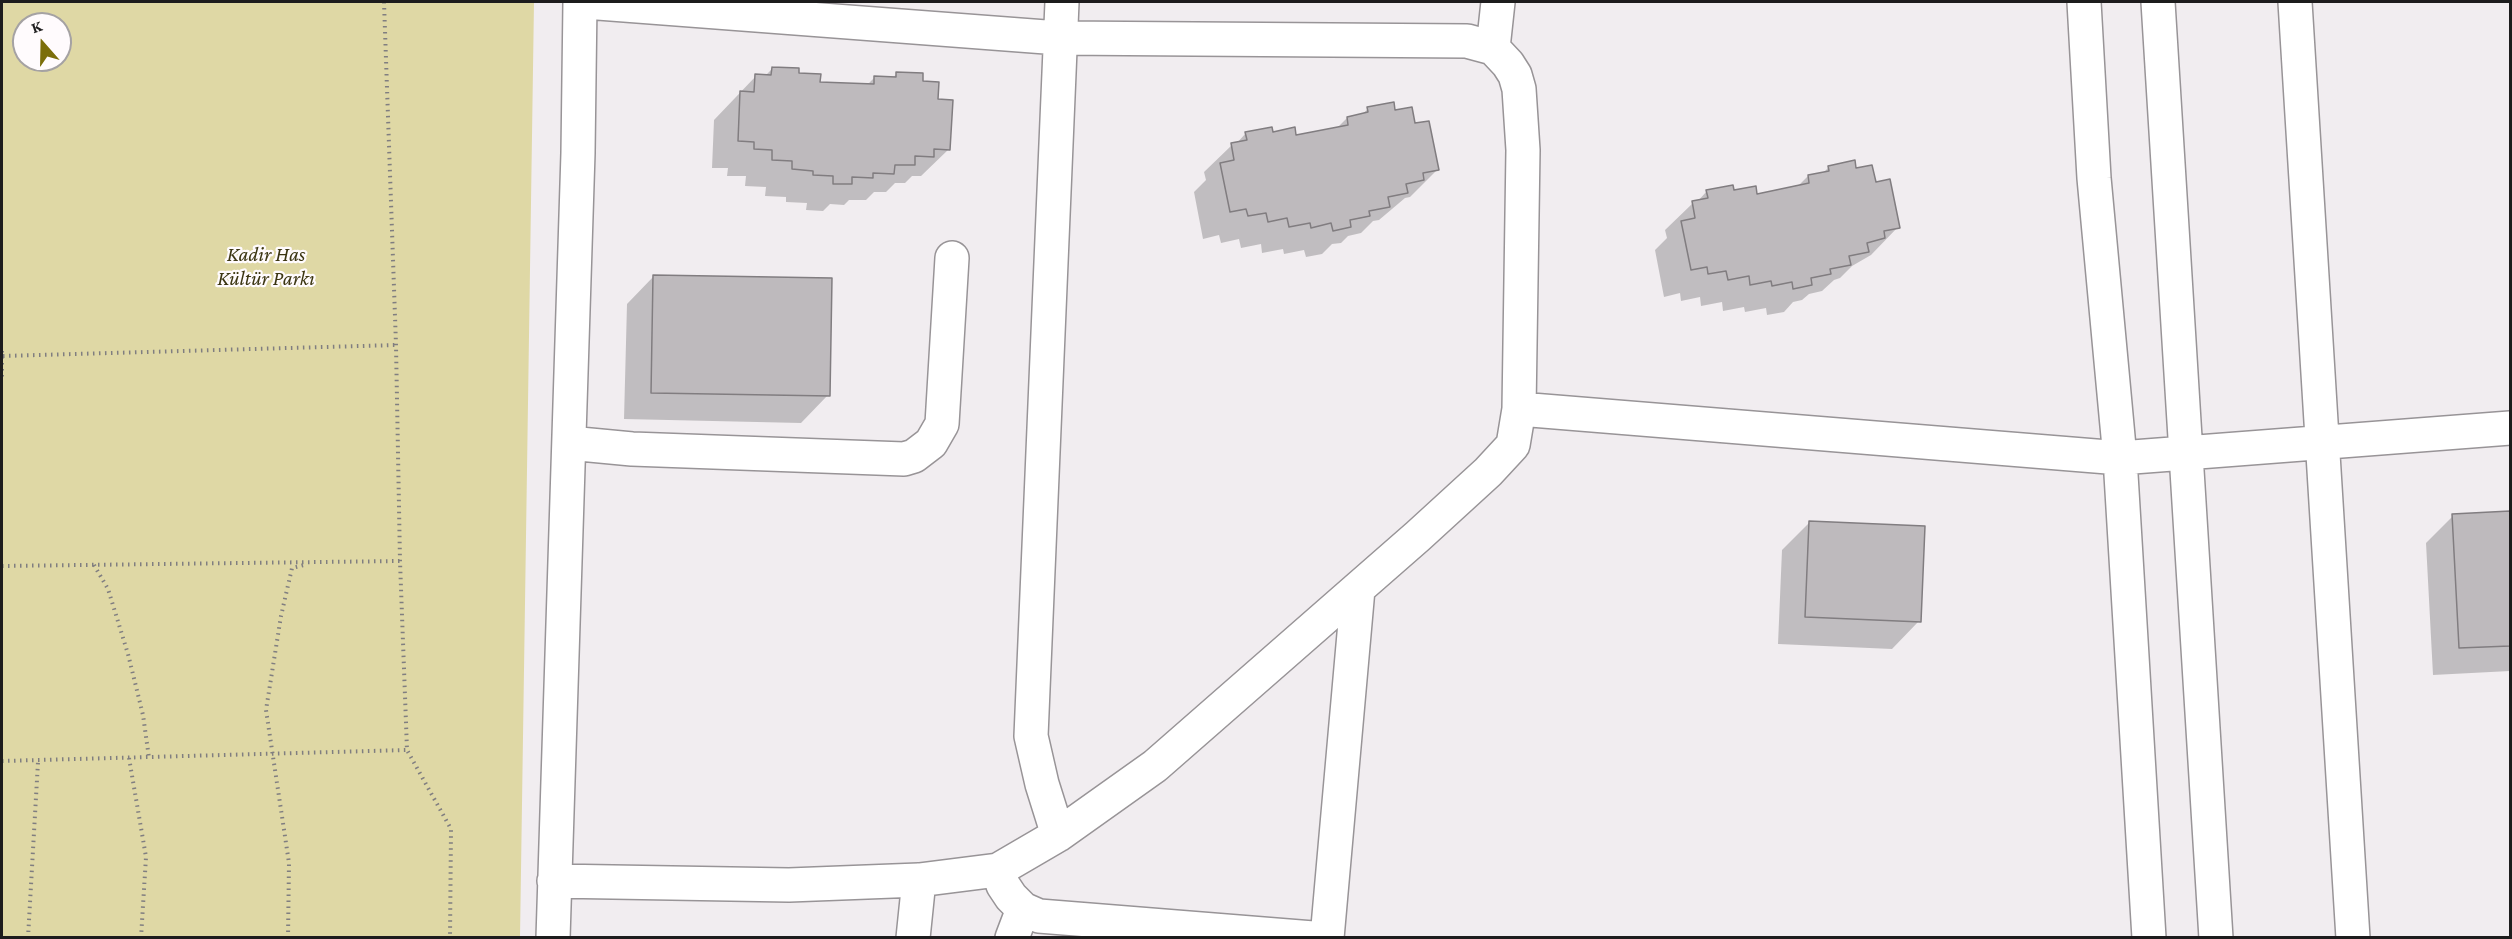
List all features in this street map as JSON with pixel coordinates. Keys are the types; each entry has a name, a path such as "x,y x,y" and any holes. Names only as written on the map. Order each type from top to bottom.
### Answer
{"street":[{"path":"553,938 578,153 580,2"},
{"path":"554,881 789,885 919,880 998,870 1058,836 1155,766 1358,589 1461,498 1512,446 1519,410 1523,150 1519,89 1515,75 1493,48 1467,41 1059,38 585,2"},
{"path":"1058,836 1042,784 1031,735 1062,2"},
{"path":"1493,48 1498,2"},
{"path":"2084,2 2094,178 2120,458 2149,938"},
{"path":"2158,2 2216,938"},
{"path":"2295,2 2353,938"},
{"path":"569,443 632,449 904,459 914,456 931,443 942,424 952,258"},
{"path":"1519,410 2120,458 2511,428"},
{"path":"1327,938 1358,589"},
{"path":"998,870 1003,885 1011,897 1018,923 1039,916 1313,938"},
{"path":"913,938 919,880"}],"path":[{"path":"384,2 396,345 399,561 407,750 451,828 450,938"},
{"path":"3,356 396,345"},
{"path":"2,351 2,380"},
{"path":"2,566 399,561"},
{"path":"288,938 289,863 266,710 280,616 292,568 313,563"},
{"path":"94,565 108,589 128,654 143,715 149,758"},
{"path":"2,761 38,762 407,750"},
{"path":"129,758 146,857 141,938"},
{"path":"28,938 38,762"}],"green space":[{"name":"Kadir Has Kültür Parkı","path":"2,2 534,2 520,937 2,937"}],"building":[{"path":"772,67 799,68 799,73 821,74 820,82 874,84 874,76 896,77 896,72 923,73 923,81 939,82 938,99 953,100 950,150 934,149 934,157 915,156 915,165 895,165 894,174 873,173 873,178 852,177 852,184 833,184 833,176 813,175 813,171 792,169 792,161 772,160 772,150 754,149 754,142 738,141 740,91 754,92 755,74 771,75"},
{"path":"1394,102 1395,110 1412,107 1415,123 1429,121 1439,170 1423,173 1424,180 1406,184 1408,193 1388,197 1390,207 1369,211 1370,216 1350,220 1351,227 1333,231 1331,223 1311,228 1310,223 1289,227 1287,218 1268,222 1266,213 1248,216 1246,209 1230,212 1220,163 1234,160 1231,143 1247,140 1245,132 1272,127 1273,132 1295,127 1296,135 1348,125 1347,117 1368,112 1367,107"},
{"path":"1855,160 1856,168 1872,165 1876,182 1890,179 1900,228 1884,231 1885,238 1867,243 1869,252 1849,256 1851,265 1830,269 1831,274 1811,278 1812,285 1793,289 1792,282 1772,286 1771,281 1750,285 1749,276 1728,280 1726,271 1708,274 1707,267 1691,270 1681,221 1695,218 1692,201 1708,198 1706,190 1733,185 1734,190 1756,186 1757,194 1809,183 1808,175 1829,171 1828,166"},
{"path":"653,275 832,278 830,396 651,393"},
{"path":"2510,511 2510,646 2459,648 2452,514"},
{"path":"1809,521 1925,526 1921,622 1805,617"}]}
